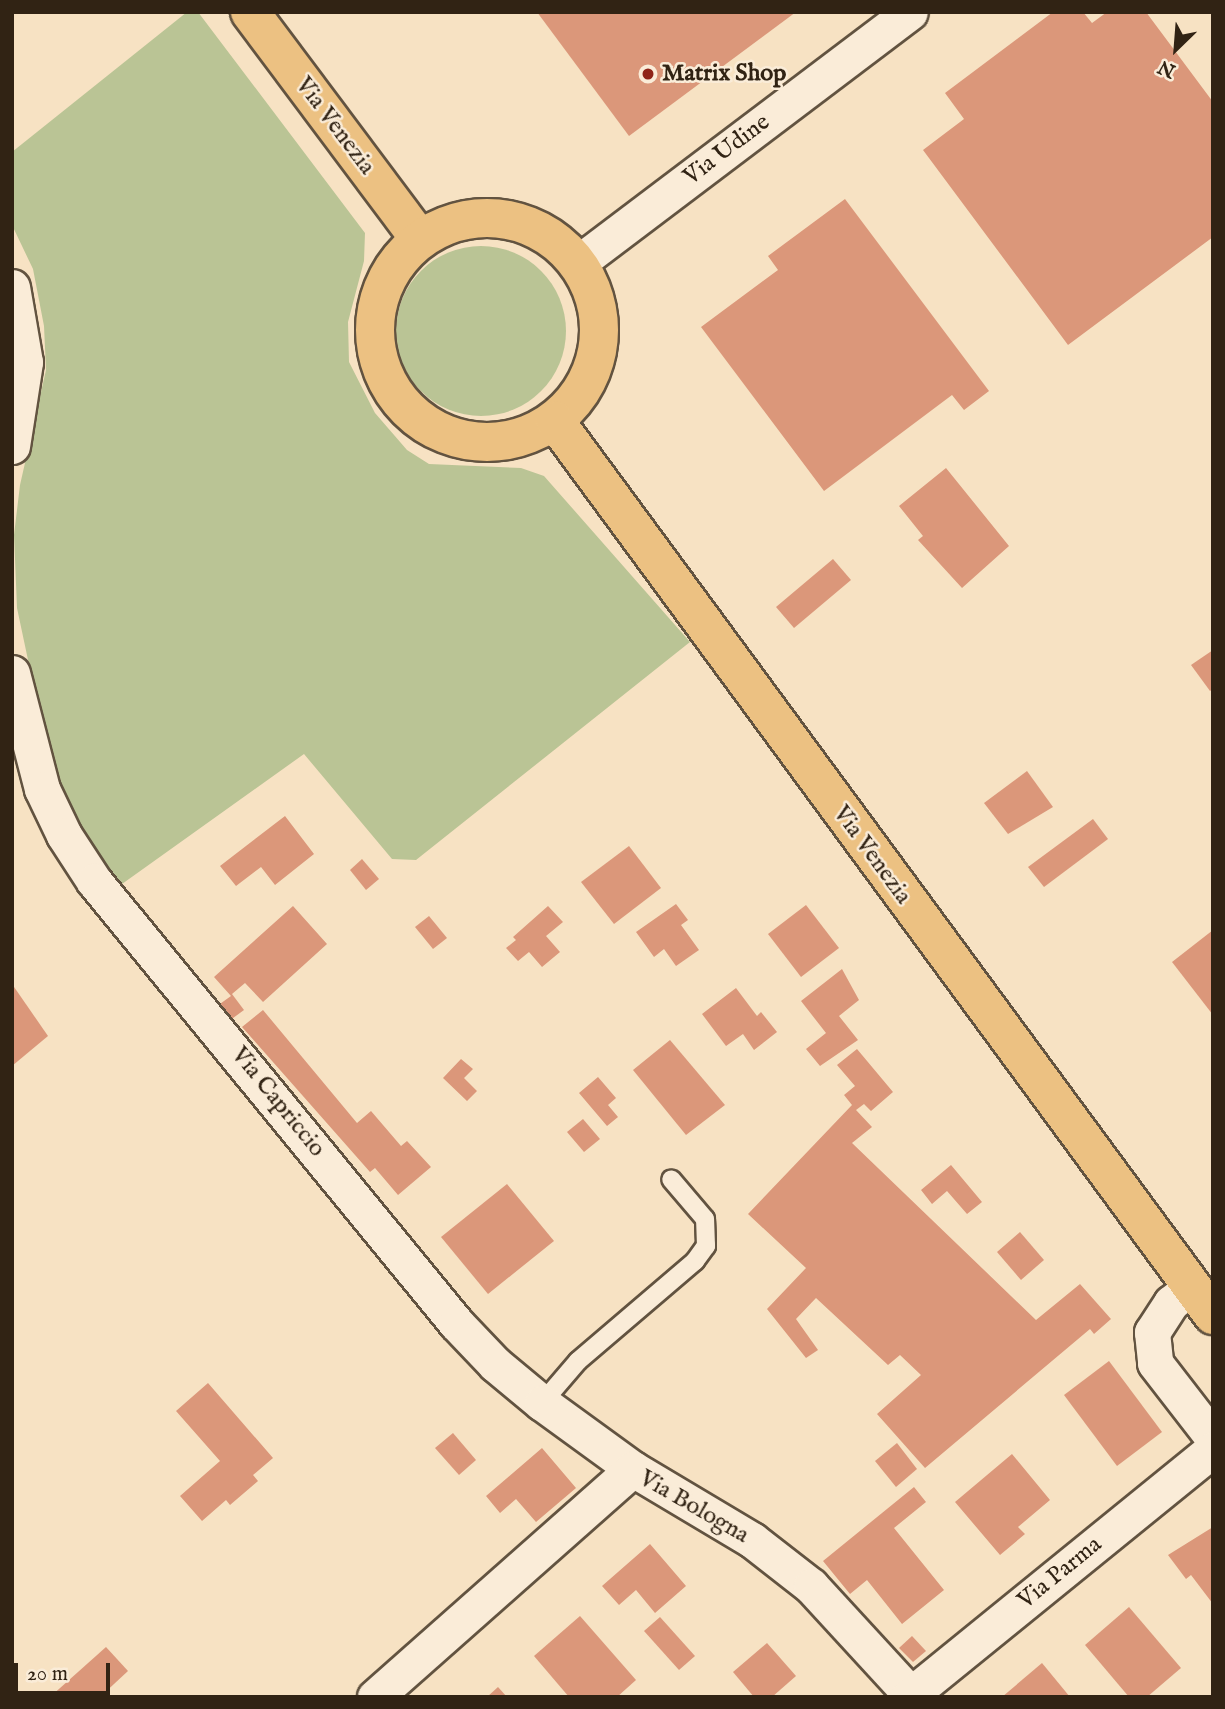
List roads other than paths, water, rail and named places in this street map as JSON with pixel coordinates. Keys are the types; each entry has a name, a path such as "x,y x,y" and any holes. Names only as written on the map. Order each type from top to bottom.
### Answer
{"main road":[{"name":"Via Venezia","path":"250,12 420,239"},
{"path":"486,217 521,222 553,238 578,263 595,298 599,346 591,375 576,400 555,421 523,437 488,443 453,438 421,422 396,398 377,354 373,331 379,296 394,264 420,239 451,222 486,217"},
{"name":"Via Venezia","path":"555,421 1202,1301"}],"street":[{"name":"Via Udine","path":"578,263 910,12"},
{"path":"12,286 25,362 12,446"},
{"name":"Via Capriccio","path":"12,673 42,789 64,835 94,881 456,1322 495,1364 542,1403 633,1469"},
{"name":"Via Venezia","path":"1202,1301 1171,1303 1152,1332 1155,1363 1213,1438"},
{"name":"Via Parma","path":"911,1696 1213,1449"},
{"name":"Via Bologna","path":"375,1697 633,1469 786,1565 811,1586 911,1696"}],"lane":[{"path":"542,1403 578,1361 695,1261 706,1246 705,1219 671,1179"}],"place":[{"name":"Matrix Shop","path":"648,74"}]}
